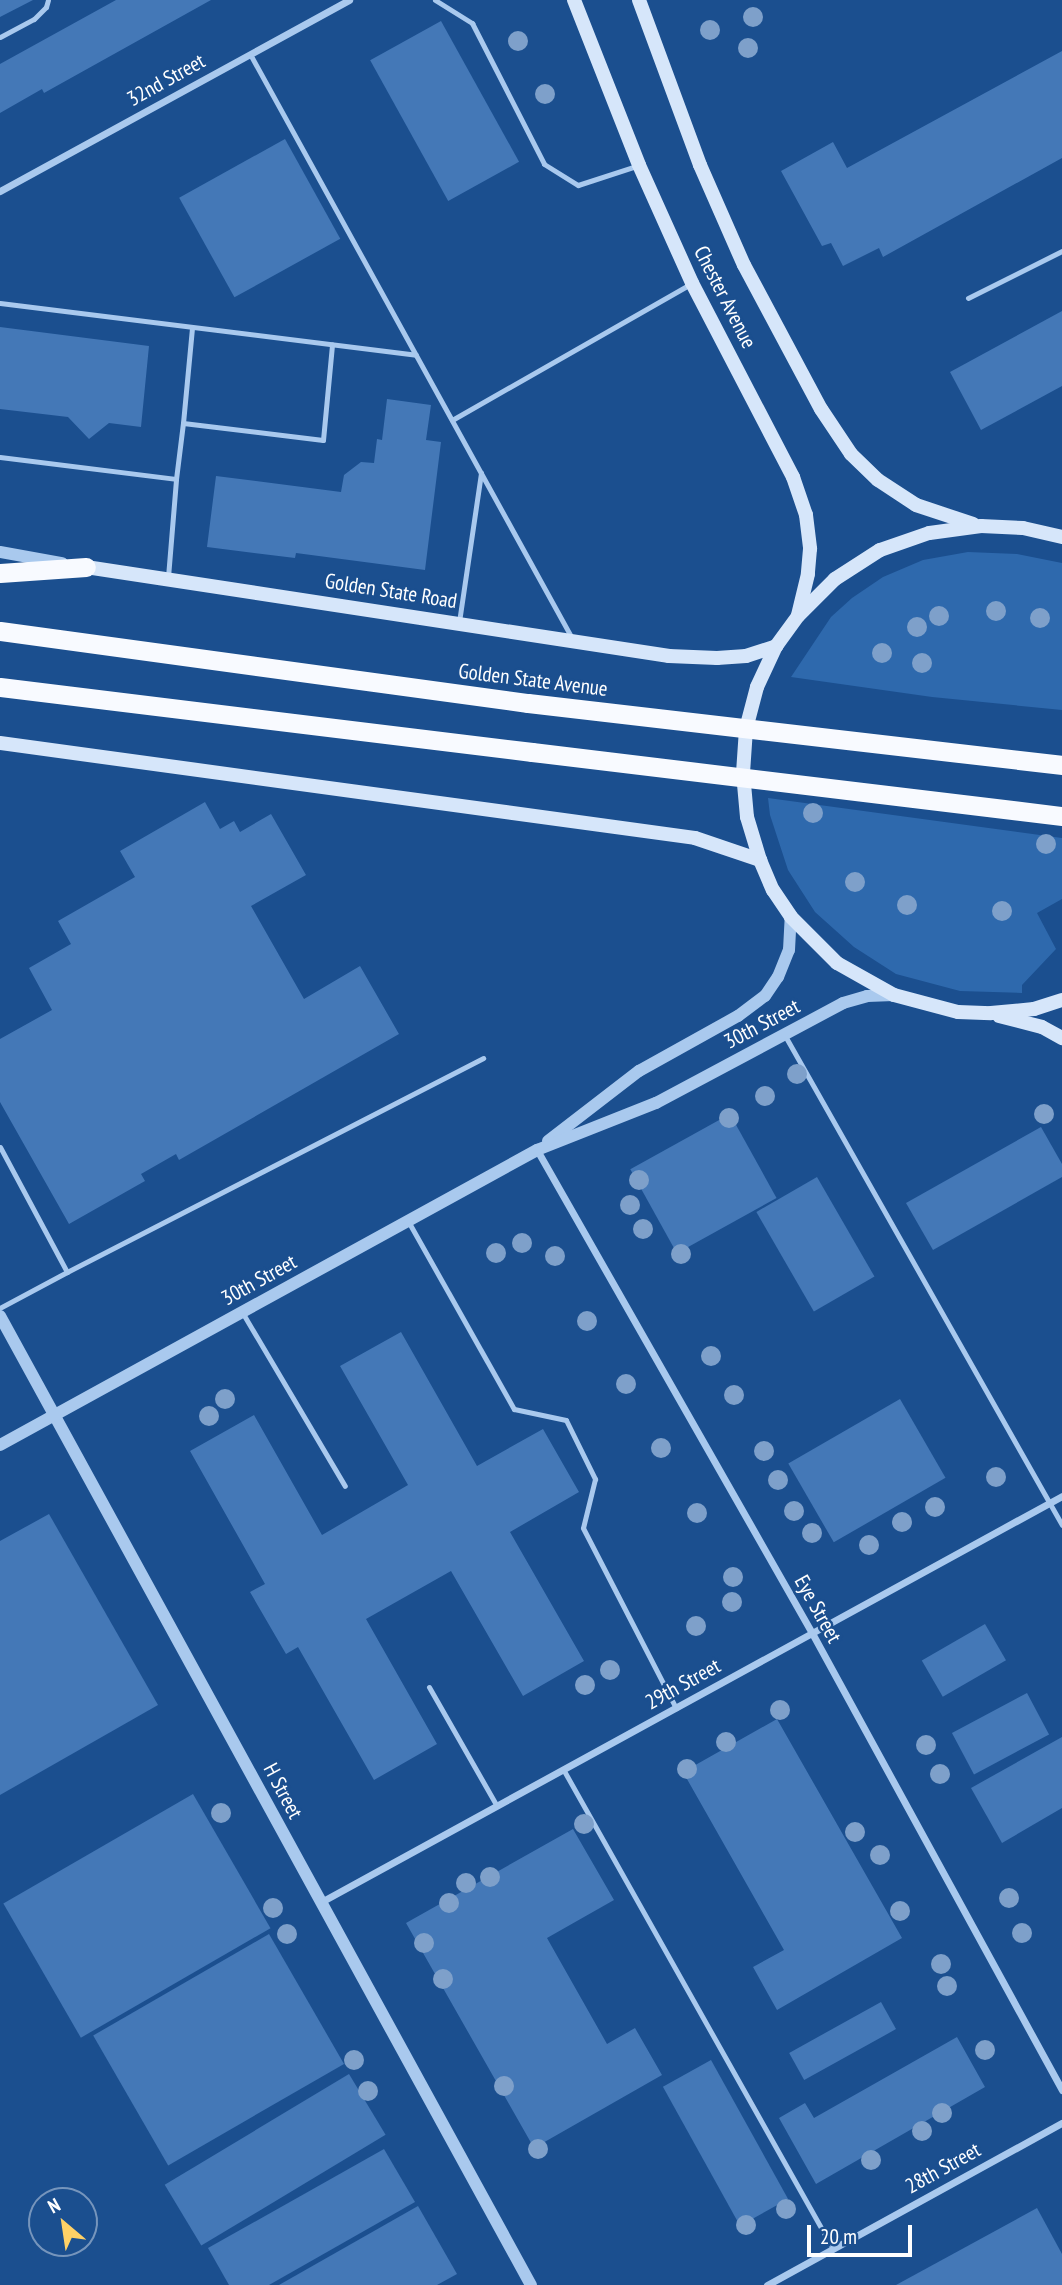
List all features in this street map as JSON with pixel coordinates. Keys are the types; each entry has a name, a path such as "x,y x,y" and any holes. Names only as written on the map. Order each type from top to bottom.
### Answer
{"highway":[{"path":"0,573 86,567"},
{"name":"Golden State Avenue","path":"0,631 528,703 1062,765"},
{"path":"0,687 1062,816"}],"main road":[{"name":"Chester Avenue","path":"574,0 639,165 692,283 793,477 806,515 810,549 808,574 798,616"},
{"name":"Chester Avenue","path":"639,0 700,165 744,265 821,409 850,454 878,480 916,505 948,518 981,526"},
{"path":"1062,537 1023,528 981,526 929,533 880,551 835,579 798,616 776,646 757,687 746,729 743,774 747,817 760,860 791,917 837,963 894,995 958,1012 991,1013 1034,1009 1062,1000"},
{"name":"Golden State Road","path":"86,567 669,656 746,656 776,646"},
{"path":"0,743 695,838 760,860"},
{"path":"991,1013 1042,1027 1062,1038"}],"street":[{"name":"32nd Street","path":"0,191 349,0"},
{"name":"Golden State Road","path":"0,551 86,567"},
{"name":"30th Street","path":"537,1150 639,1071 738,1016 765,996 778,977 789,950 791,917"},
{"name":"30th Street","path":"0,1445 537,1150 656,1103 843,1003 867,996 894,995"},
{"name":"Eye Street","path":"537,1150 812,1633 1062,2090"},
{"name":"H Street","path":"0,1316 531,2285"},
{"name":"29th Street","path":"321,1902 1062,1496"},
{"name":"28th Street","path":"767,2285 1062,2123"}],"lane":[{"path":"0,37 34,19 46,7 48,0"},
{"path":"435,0 472,23 544,164 578,185 639,165"},
{"path":"250,54 573,640"},
{"path":"968,298 1062,251"},
{"path":"452,420 692,283"},
{"path":"0,303 416,355"},
{"path":"168,578 192,327"},
{"path":"183,423 323,440 332,344"},
{"path":"0,457 176,479"},
{"path":"458,622 481,473"},
{"path":"784,1033 1062,1525"},
{"path":"0,1308 483,1058"},
{"path":"0,1147 67,1272"},
{"path":"408,1221 514,1409 566,1420 595,1479 583,1528 676,1708"},
{"path":"242,1312 345,1486"},
{"path":"429,1687 497,1806"},
{"path":"564,1769 832,2249"}],"shaded area":[{"path":"968,552 1017,554 1062,563 1062,710 932,697 791,677 831,617 852,598 883,577 923,560"},
{"path":"768,798 1062,838 1062,899 1037,913 1056,949 1022,985 1022,993 960,991 896,974 854,947 815,912 788,870 770,815"}],"building":[{"path":"0,0 33,0 0,17"},
{"path":"116,0 211,0 44,93 42,89 0,113 0,64"},
{"path":"441,21 519,162 448,201 370,60"},
{"path":"1062,51 1062,158 883,257 879,248 843,266 831,243 822,246 781,171 833,142 847,168"},
{"path":"285,139 340,239 234,297 179,198"},
{"path":"1062,311 1062,386 981,430 950,372"},
{"path":"0,327 149,346 141,427 109,423 89,439 68,417 0,409"},
{"path":"387,399 431,405 426,440 441,442 425,570 296,553 295,558 207,547 216,476 341,492 344,475 361,462 374,463 377,439 382,440"},
{"path":"205,802 220,829 234,821 240,832 271,814 306,875 251,906 304,999 360,966 399,1034 179,1160 176,1154 141,1174 145,1181 69,1224 0,1102 0,1039 52,1010 29,968 71,944 58,921 135,877 120,851"},
{"path":"730,1114 777,1198 677,1253 630,1169"},
{"path":"1041,1127 1062,1164 1062,1177 933,1250 906,1203"},
{"path":"817,1177 874,1277 814,1312 756,1212"},
{"path":"401,1332 477,1466 543,1429 579,1492 510,1532 584,1661 523,1696 451,1571 366,1619 437,1744 374,1780 298,1647 286,1654 250,1592 265,1584 190,1451 254,1415 322,1535 408,1485 340,1366"},
{"path":"900,1399 945,1478 834,1542 788,1464"},
{"path":"49,1514 158,1705 0,1795 0,1541"},
{"path":"985,1624 1006,1660 943,1697 922,1660"},
{"path":"1027,1693 1049,1734 974,1774 952,1733"},
{"path":"777,1719 902,1938 777,2010 753,1967 784,1950 683,1772"},
{"path":"1062,1737 1062,1808 1002,1843 971,1788"},
{"path":"193,1794 270,1928 81,2038 3,1903"},
{"path":"573,1829 614,1900 547,1938 607,2044 635,2028 662,2075 534,2148 406,1923"},
{"path":"269,1934 344,2064 168,2165 93,2036"},
{"path":"881,2002 896,2029 804,2080 789,2053"},
{"path":"957,2037 985,2087 816,2184 779,2118 805,2103 814,2118"},
{"path":"711,2060 788,2199 740,2226 663,2087"},
{"path":"349,2074 386,2135 201,2246 165,2185"},
{"path":"384,2149 415,2202 269,2285 229,2285 208,2248"},
{"path":"418,2206 457,2274 437,2285 279,2285"},
{"path":"1037,2208 1062,2254 1062,2285 896,2285"}]}
